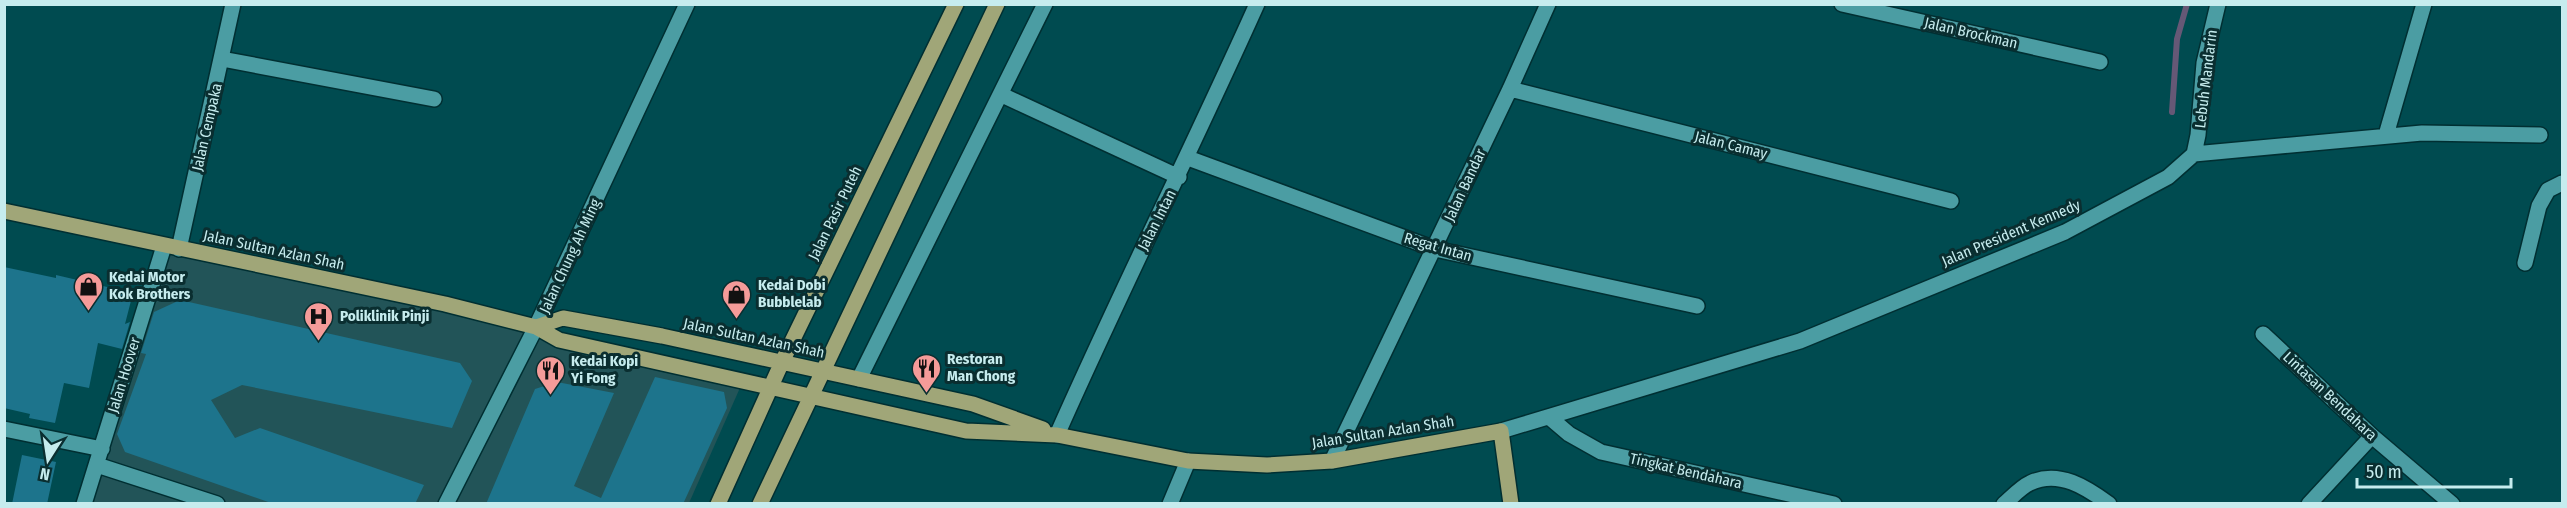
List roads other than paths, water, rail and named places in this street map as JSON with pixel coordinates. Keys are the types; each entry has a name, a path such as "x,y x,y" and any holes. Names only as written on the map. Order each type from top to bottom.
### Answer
{"main road":[{"name":"Jalan Pasir Puteh","path":"718,504 782,362 957,4"},
{"path":"760,504 997,4"},
{"name":"Jalan Sultan Azlan Shah","path":"4,211 445,304 536,327 559,340 966,431 1057,435 1188,461 1267,465 1332,461 1501,431"},
{"name":"Jalan Sultan Azlan Shah","path":"536,327 563,318 663,336 859,379"},
{"path":"859,379 973,404 1057,435"},
{"path":"1501,431 1511,504"}],"street":[{"name":"Jalan Cempaka","path":"171,247 222,59 233,4"},
{"name":"Jalan Chung Ah Ming","path":"446,504 536,327 687,4"},
{"path":"859,379 1002,95 1045,4"},
{"name":"Jalan Intan","path":"1057,435 1116,301 1179,177 1257,4"},
{"name":"Jalan Bandar","path":"1332,461 1435,249 1548,4"},
{"name":"Jalan Brockman","path":"1842,4 2100,62"},
{"name":"Lebuh Mandarin","path":"2194,154 2198,135 2204,63 2218,4"},
{"path":"2386,135 2424,4"},
{"path":"222,59 434,99"},
{"name":"Jalan Camay","path":"1510,90 1951,201"},
{"path":"1002,95 1179,177"},
{"path":"2194,154 2229,153 2386,135 2540,135"},
{"name":"Jalan President Kennedy","path":"1501,431 1800,340 1833,327 2066,232 2168,177 2194,154"},
{"name":"Regat Intan","path":"1188,158 1435,249 1697,306"},
{"path":"2525,262 2539,206 2548,190 2562,183"},
{"name":"Jalan Hoover","path":"84,504 171,247"},
{"name":"Lintasan Bendahara","path":"2263,334 2372,436 2452,504"},
{"name":"Tingkat Bendahara","path":"1549,417 1575,438 1601,452 1834,504"},
{"path":"4,429 102,449"},
{"path":"2309,504 2372,436"},
{"path":"1170,504 1188,461"},
{"path":"97,465 217,504"},
{"path":"2004,504 2031,482 2057,478 2080,484 2109,504"}],"waterway":[{"path":"2172,112 2177,39 2187,4"}],"place":[{"name":"Kedai Motor Kok Brothers","path":"88,312"},
{"name":"Kedai Dobi Bubblelab","path":"737,320"},
{"name":"Poliklinik Pinji","path":"319,342"},
{"name":"Restoran Man Chong","path":"926,394"},
{"name":"Kedai Kopi Yi Fong","path":"550,396"}]}
